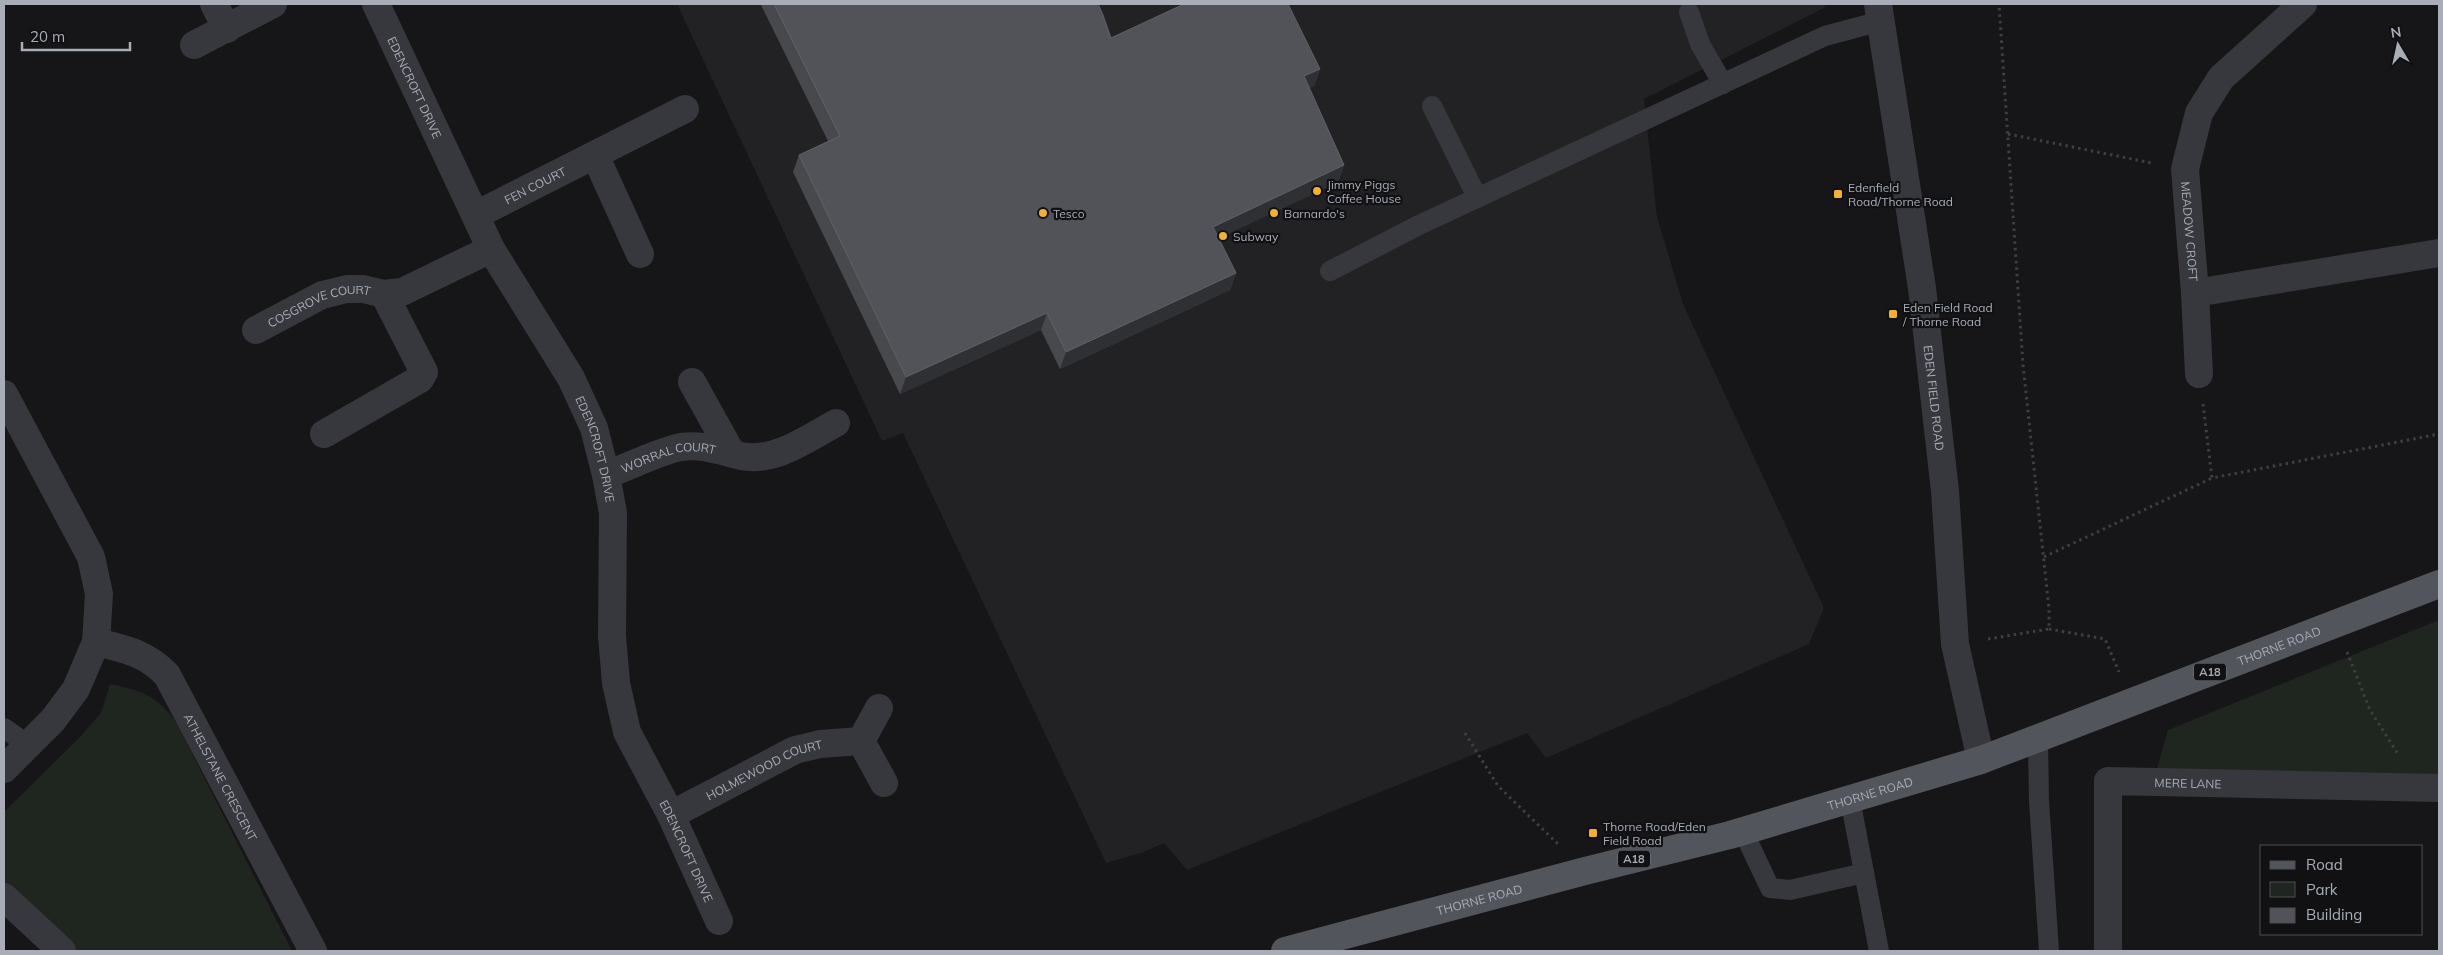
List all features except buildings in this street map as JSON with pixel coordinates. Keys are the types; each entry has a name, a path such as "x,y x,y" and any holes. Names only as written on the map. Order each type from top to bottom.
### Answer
{"main road":[{"name":"THORNE ROAD","path":"1285,951 1743,831 1981,760 2439,584"}],"street":[{"path":"214,4 227,28"},
{"path":"194,45 273,4"},
{"name":"EDENCROFT DRIVE","path":"376,4 491,249 571,378 594,428 606,475 612,513 612,636 616,684 627,732 671,815 718,921"},
{"name":"MEADOW CROFT","path":"2199,374 2196,293 2184,169 2199,113 2222,78 2302,4"},
{"name":"EDEN FIELD ROAD","path":"1880,12 1922,288 1945,491 1955,644 1981,760"},
{"name":"FEN COURT","path":"476,215 685,109"},
{"path":"595,155 640,254"},
{"name":"COSGROVE COURT","path":"256,330 322,295 347,289 363,289 384,294 402,292 491,249"},
{"name":"MEADOW CROFT","path":"2196,293 2439,254"},
{"name":"COSGROVE COURT","path":"324,434 420,379 424,372 384,294"},
{"name":"WORRAL COURT","path":"692,382 731,452"},
{"path":"4,394 91,557 99,594 96,642 76,689 53,720 4,769"},
{"name":"WORRAL COURT","path":"606,475 679,447 703,445 758,457 779,453 836,423"},
{"name":"ATHELSTANE CRESCENT","path":"96,642 131,651 154,661 167,675 313,951"},
{"path":"880,708 861,741 884,783"},
{"name":"HOLMEWOOD COURT","path":"671,815 795,750 820,744 861,741"},
{"name":"MERE LANE","path":"2108,951 2108,781 2429,787"},
{"path":"4,897 62,951"}],"lane":[{"path":"1689,12 1700,44 1723,84"},
{"path":"1330,271 1477,197 1880,12"},
{"path":"1432,106 1477,197"},
{"path":"4,728 28,745"},
{"path":"2038,739 2039,801 2048,951"},
{"path":"1850,799 1879,951"},
{"path":"1743,831 1770,888 1790,890 1864,873"}],"path":[{"path":"1999,4 2023,365 2050,609 2049,629"},
{"path":"2008,134 2184,169"},
{"path":"2199,374 2212,478"},
{"path":"2044,557 2212,478 2439,434"},
{"path":"2336,624 2370,710 2429,787"},
{"path":"1955,644 2049,629 2105,640"},
{"path":"1465,733 1498,786 1585,871"}],"shaded area":[{"path":"677,4 1826,4 1824,8 1644,99 1657,217 1683,304 1824,608 1809,644 1546,758 1527,733 1187,870 1164,843 1144,852 1106,863 903,433 882,441"}],"green space":[{"path":"2439,620 2439,777 2150,793 2168,730"},
{"path":"110,684 147,695 160,704 175,720 292,951 77,951 4,883 4,812 80,737 101,713"}],"place":[{"name":"Jimmy Piggs Coffee House","path":"1317,191"},
{"name":"Edenfield Road/Thorne Road","path":"1838,194"},
{"name":"Tesco","path":"1043,213"},
{"name":"Barnardo's","path":"1274,213"},
{"name":"Subway","path":"1223,236"},
{"name":"Eden Field Road / Thorne Road","path":"1893,314"},
{"name":"Thorne Road/Eden Field Road","path":"1593,833"}]}
